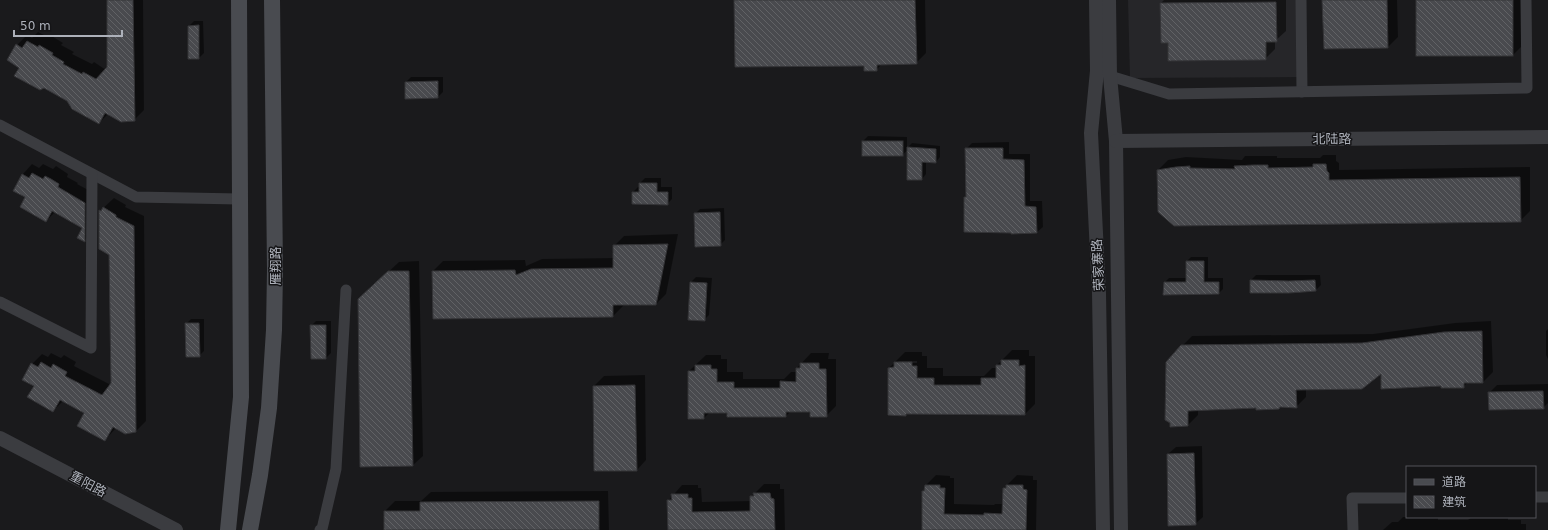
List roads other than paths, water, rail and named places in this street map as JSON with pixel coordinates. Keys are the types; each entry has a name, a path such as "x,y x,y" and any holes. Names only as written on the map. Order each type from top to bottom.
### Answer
{"main road":[{"path":"228,530 241,397 239,0"},
{"name":"雁翔路","path":"250,530 260,475 269,408 274,330 275,270 272,0"}],"street":[{"name":"荣家寨路","path":"1096,0 1097,71 1092,133 1099,292 1103,530"},
{"name":"荣家寨路","path":"1109,0 1110,76 1116,141 1121,530"},
{"path":"1301,0 1302,92"},
{"path":"1110,76 1169,94 1527,88 1526,0"},
{"path":"0,125 136,197 239,199"},
{"name":"北陆路","path":"1116,141 1548,137"},
{"path":"0,302 91,348 92,174"},
{"path":"320,530 322,529 336,469 346,290"},
{"name":"重阳路","path":"0,438 176,530"},
{"path":"1536,497 1548,497"},
{"path":"1353,530 1352,498 1406,498"}]}
